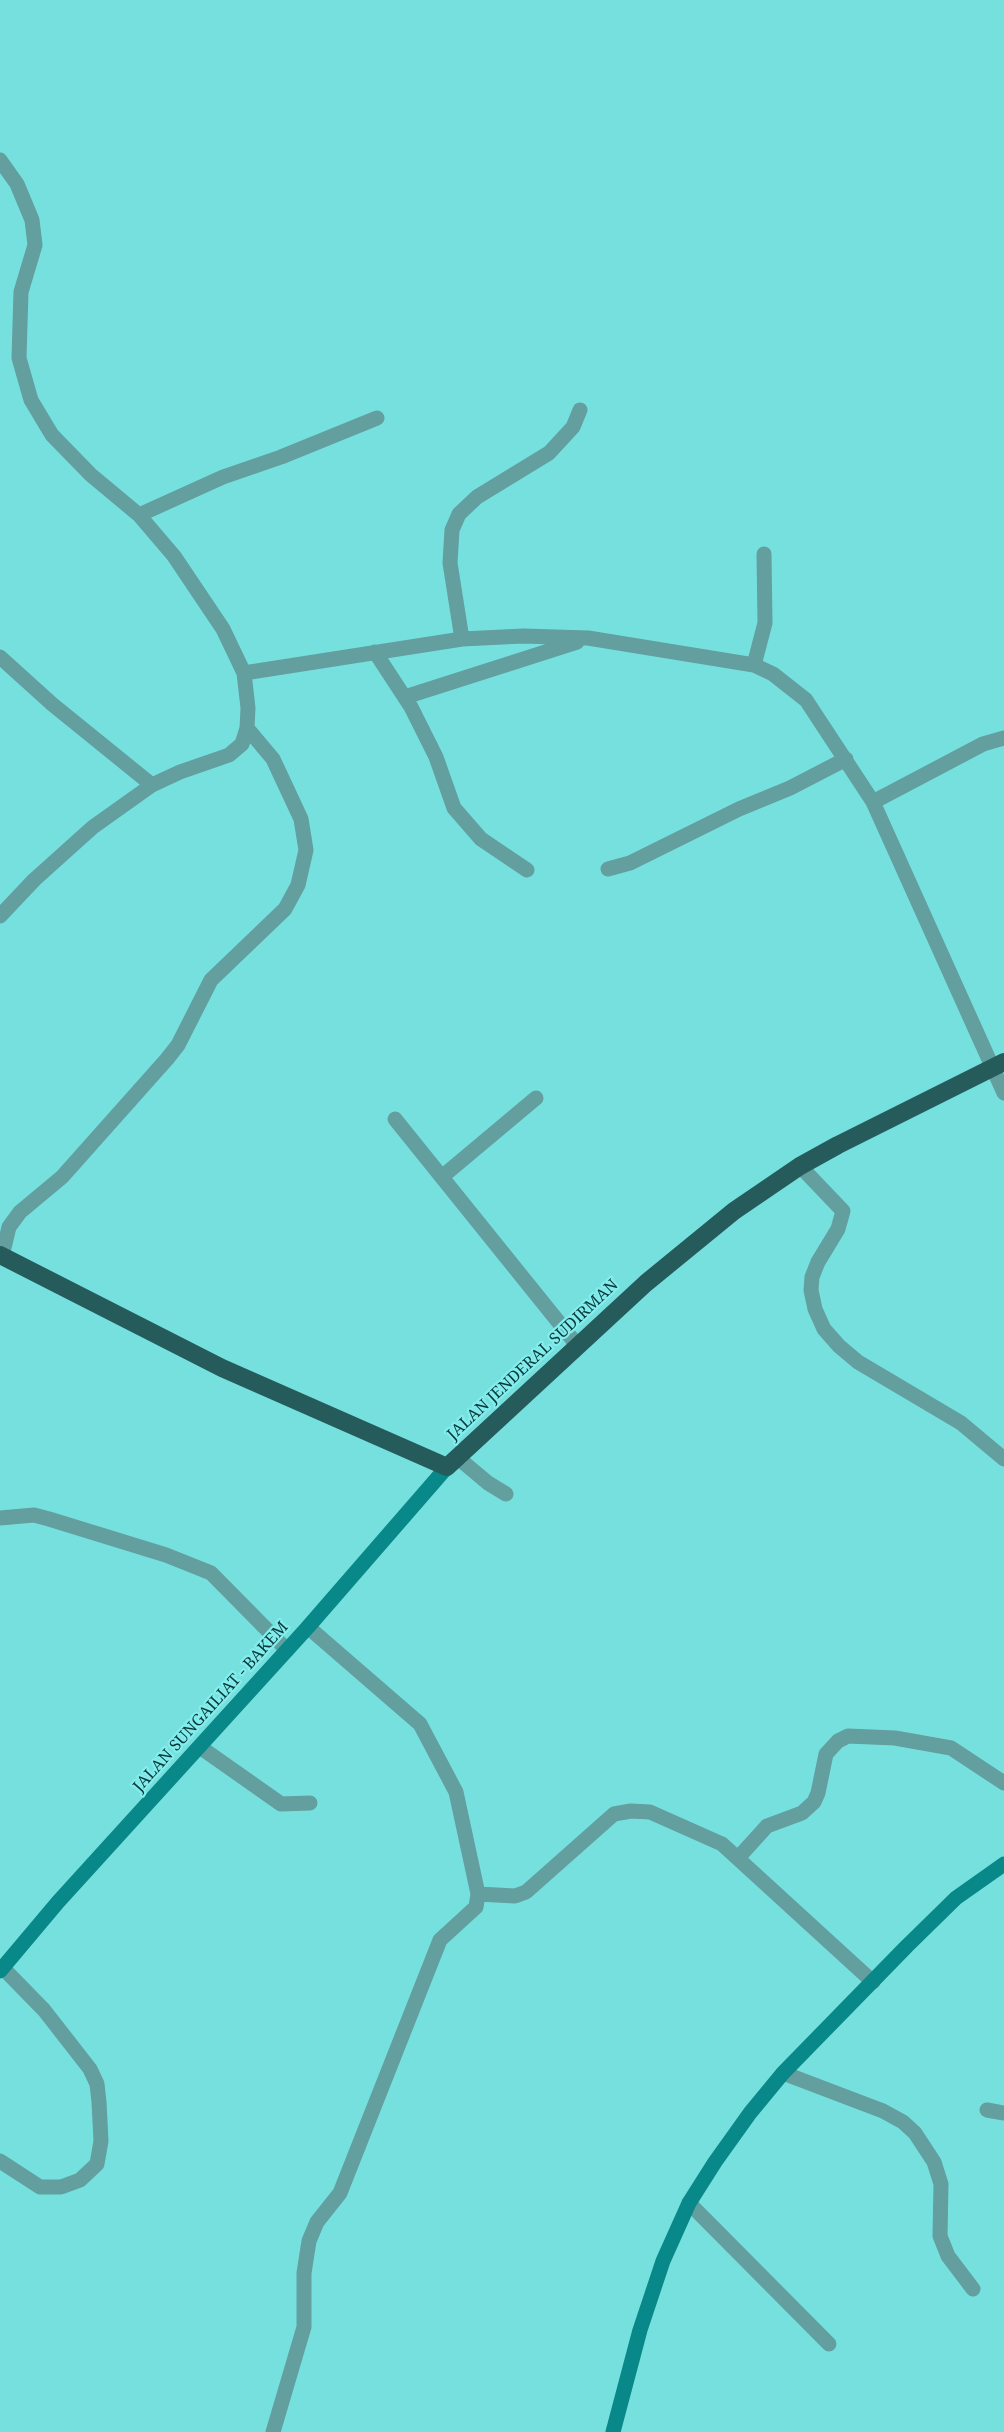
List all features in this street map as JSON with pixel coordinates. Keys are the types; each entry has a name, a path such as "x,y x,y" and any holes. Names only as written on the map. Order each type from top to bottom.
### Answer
{"highway":[{"name":"JALAN JENDERAL SUDIRMAN","path":"1,1255 222,1368 452,1462 646,1283 734,1210 800,1166 838,1145 998,1065"}],"main road":[{"name":"JALAN SUNGAILIAT - BAKEM","path":"2,1969 58,1902 308,1627 452,1462"},
{"path":"613,2432 640,2330 660,2271 689,2203 750,2113 783,2073 956,1898 1004,1864"}],"street":[{"path":"0,160 17,184 32,220 35,244 21,292 19,358 31,400 52,435 91,475 138,515 174,556 223,628 244,673 248,728 242,744 229,755 152,785 93,827 34,880 0,916"},
{"path":"462,639 450,563 452,530 459,514 477,497 549,453 573,427 580,410"},
{"path":"138,515 223,477 280,458 377,418"},
{"path":"754,665 765,624 764,554"},
{"path":"244,673 462,639 523,636 588,638 754,665 772,674 806,700 873,802 998,1065 1004,1093"},
{"path":"405,697 588,638"},
{"path":"375,652 405,697 436,757 454,808 481,839 527,870"},
{"path":"0,657 52,704 152,785"},
{"path":"1,1255 9,1227 20,1212 62,1177 88,1150 178,1045 211,980 285,909 298,885 306,850 301,819 273,759 248,728"},
{"path":"873,802 983,744 1004,738"},
{"path":"608,869 639,859 846,759"},
{"path":"443,1176 536,1098"},
{"path":"395,1119 577,1345"},
{"path":"800,1166 843,1211 838,1229 818,1262 812,1277 811,1290 815,1309 824,1329 858,1362 961,1423 1004,1458"},
{"path":"452,1462 506,1494"},
{"path":"0,1518 34,1515 166,1555 211,1573 286,1650"},
{"path":"273,2432 304,2327 304,2273 309,2241 316,2222 340,2193 440,1940 476,1907 478,1894 456,1792 420,1724 308,1627"},
{"path":"738,1858 767,1826 802,1813 814,1802 826,1754 830,1747 848,1736 896,1738 951,1748 1004,1783"},
{"path":"200,1747 281,1804 310,1803"},
{"path":"478,1894 515,1896 526,1892 614,1814 631,1811 650,1812 715,1840 738,1858 873,1982"},
{"path":"0,2161 40,2187 61,2187 80,2180 97,2164 101,2141 97,2084 90,2069 44,2010 2,1969"},
{"path":"783,2073 883,2111 903,2122 915,2133 934,2162 941,2184 940,2236 948,2256 973,2289"},
{"path":"987,2110 1004,2113"},
{"path":"689,2203 829,2344"}]}
